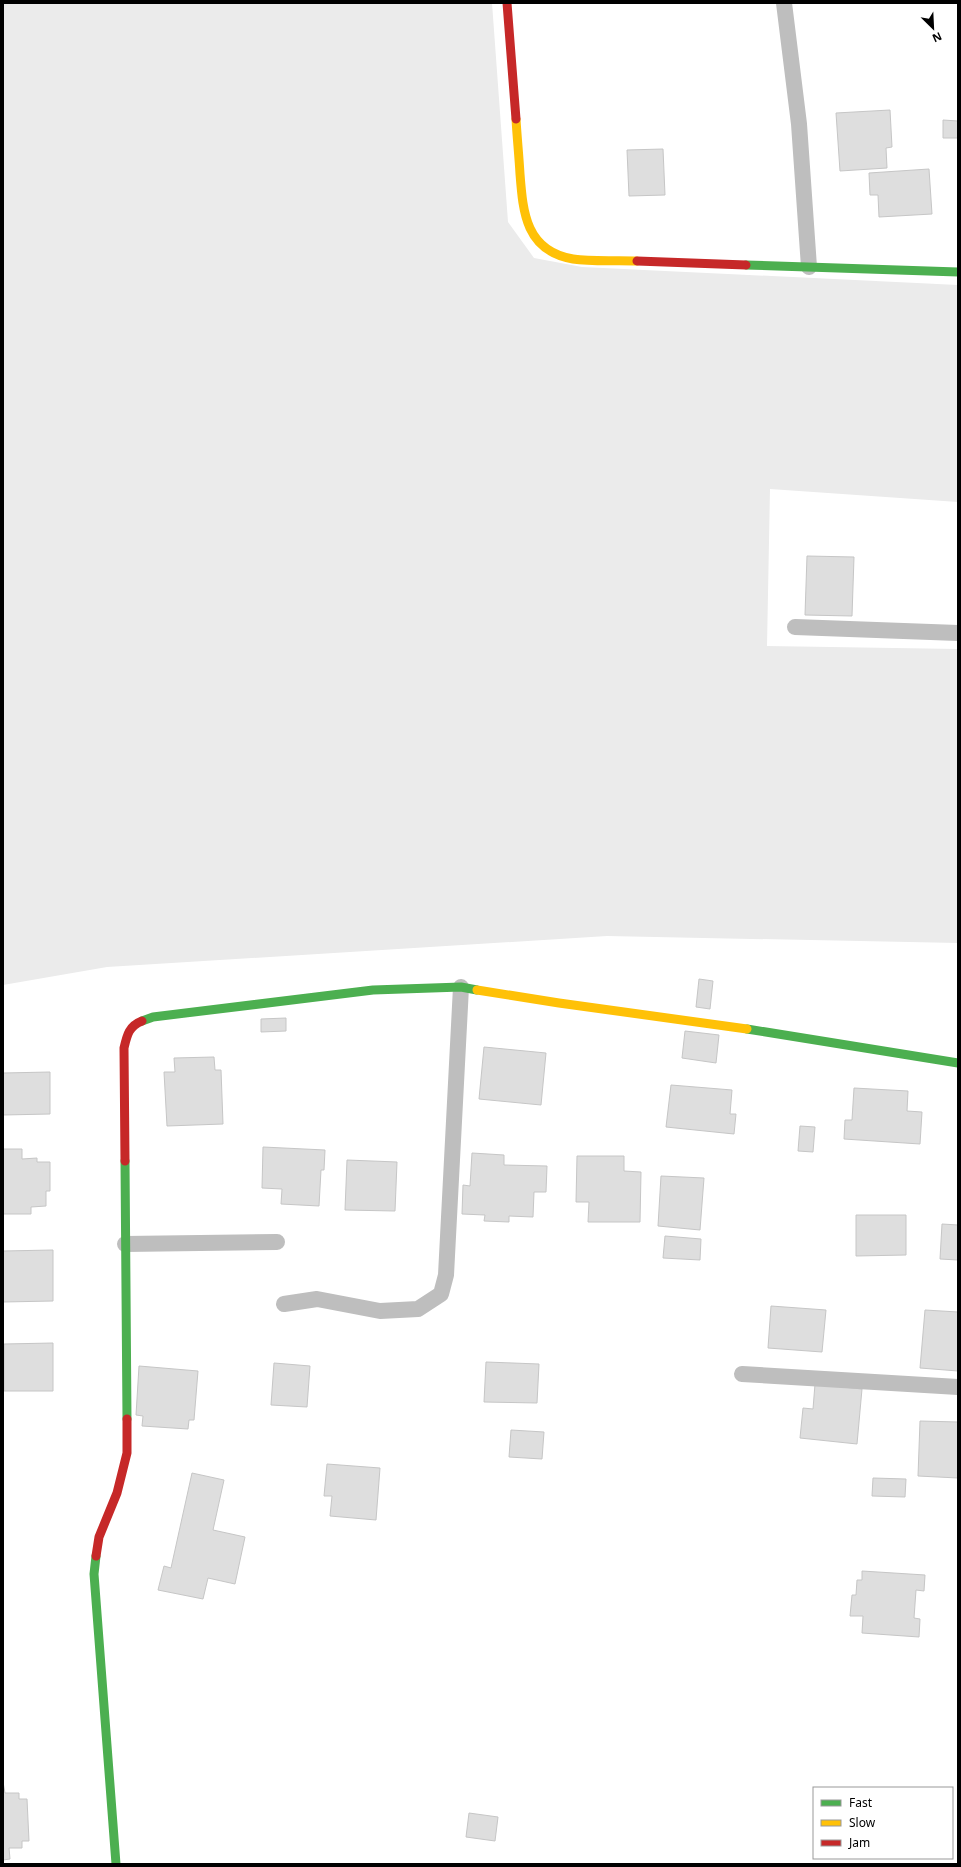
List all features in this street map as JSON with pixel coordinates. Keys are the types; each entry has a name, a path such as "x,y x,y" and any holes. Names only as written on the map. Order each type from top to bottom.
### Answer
{"street":[{"path":"507,3 523,209 529,228 537,241 553,254 573,259 958,272"},
{"path":"116,1864 94,1574 99,1537 117,1493 127,1453 124,1048 128,1029 137,1022 153,1016 373,990 461,987 559,1004 702,1022 958,1063"}],"lane":[{"path":"784,3 799,124 809,267"},
{"path":"795,627 958,633"},
{"path":"284,1304 317,1299 380,1311 418,1309 441,1294 446,1275 461,987"},
{"path":"125,1244 277,1242"},
{"path":"742,1374 958,1387"}],"shaded area":[{"path":"3,3 492,3 508,222 534,258 582,267 958,285 958,502 770,489 767,646 958,649 958,943 607,936 107,967 3,985"}],"building":[{"path":"890,110 892,147 886,148 887,168 840,171 836,113"},
{"path":"943,120 958,121 958,138 943,138"},
{"path":"663,149 665,195 629,196 627,150"},
{"path":"929,169 932,214 879,217 878,195 870,195 869,173"},
{"path":"807,556 854,557 852,616 805,615"},
{"path":"699,979 713,981 710,1009 696,1007"},
{"path":"286,1018 286,1031 261,1032 261,1019"},
{"path":"685,1031 719,1035 716,1063 682,1058"},
{"path":"484,1047 546,1053 541,1105 479,1099"},
{"path":"214,1057 215,1070 221,1070 223,1124 167,1126 164,1072 175,1072 174,1058"},
{"path":"50,1072 50,1114 3,1115 3,1073"},
{"path":"671,1085 732,1090 730,1114 736,1114 734,1134 666,1127"},
{"path":"854,1088 908,1091 907,1111 922,1112 920,1144 844,1139 845,1120 852,1120"},
{"path":"800,1126 815,1127 813,1152 798,1151"},
{"path":"263,1147 325,1150 324,1170 321,1170 319,1206 281,1204 282,1189 262,1188"},
{"path":"3,1149 22,1149 22,1159 37,1158 37,1162 50,1162 50,1191 46,1191 46,1206 31,1207 31,1214 3,1214"},
{"path":"472,1153 504,1155 504,1165 547,1166 546,1192 534,1192 533,1217 509,1216 509,1222 484,1221 485,1215 462,1214 463,1185 470,1186"},
{"path":"577,1156 624,1156 624,1171 641,1172 640,1222 588,1222 589,1202 576,1202"},
{"path":"347,1160 397,1162 395,1211 345,1210"},
{"path":"661,1176 704,1178 700,1230 658,1226"},
{"path":"856,1215 906,1215 906,1255 856,1256"},
{"path":"942,1224 958,1225 958,1260 940,1259"},
{"path":"665,1236 701,1239 700,1260 663,1258"},
{"path":"53,1250 53,1301 3,1302 3,1251"},
{"path":"771,1306 826,1310 822,1352 768,1348"},
{"path":"925,1310 958,1312 958,1371 920,1368"},
{"path":"53,1343 53,1391 4,1391 4,1344"},
{"path":"486,1362 539,1364 537,1403 484,1402"},
{"path":"274,1363 310,1366 307,1407 271,1405"},
{"path":"139,1366 198,1371 194,1420 189,1420 188,1429 142,1426 143,1416 136,1415"},
{"path":"815,1384 862,1389 857,1444 800,1438 803,1408 813,1409"},
{"path":"920,1421 958,1422 958,1478 918,1476"},
{"path":"511,1430 544,1432 542,1459 509,1457"},
{"path":"327,1464 380,1468 376,1520 330,1516 332,1496 324,1496"},
{"path":"192,1473 224,1480 213,1530 245,1537 235,1584 208,1578 203,1599 158,1590 164,1566 171,1568"},
{"path":"873,1478 906,1479 905,1497 872,1496"},
{"path":"862,1571 925,1575 924,1591 916,1590 914,1618 920,1619 919,1637 862,1633 863,1616 850,1616 852,1595 856,1595 857,1580 862,1580"},
{"path":"3,1782 5,1793 19,1793 19,1799 27,1799 29,1841 22,1841 22,1848 9,1848 10,1859 3,1860"},
{"path":"469,1813 498,1817 495,1841 466,1837"}],"traffic: fast":[{"path":"746,265 958,272"},
{"path":"142,1021 153,1017 373,990 461,987 477,990"},
{"path":"747,1029 958,1063"},
{"path":"125,1161 127,1419"},
{"path":"96,1556 94,1574 116,1864"}],"traffic: slow":[{"path":"516,119 523,203 530,228 536,239 545,248 557,255 573,259 637,261"},
{"path":"477,990 747,1029"}],"traffic: jam":[{"path":"507,3 516,119"},
{"path":"637,261 746,265"},
{"path":"125,1161 124,1048 131,1028 142,1021"},
{"path":"96,1556 99,1537 117,1493 127,1453 127,1419"}]}
